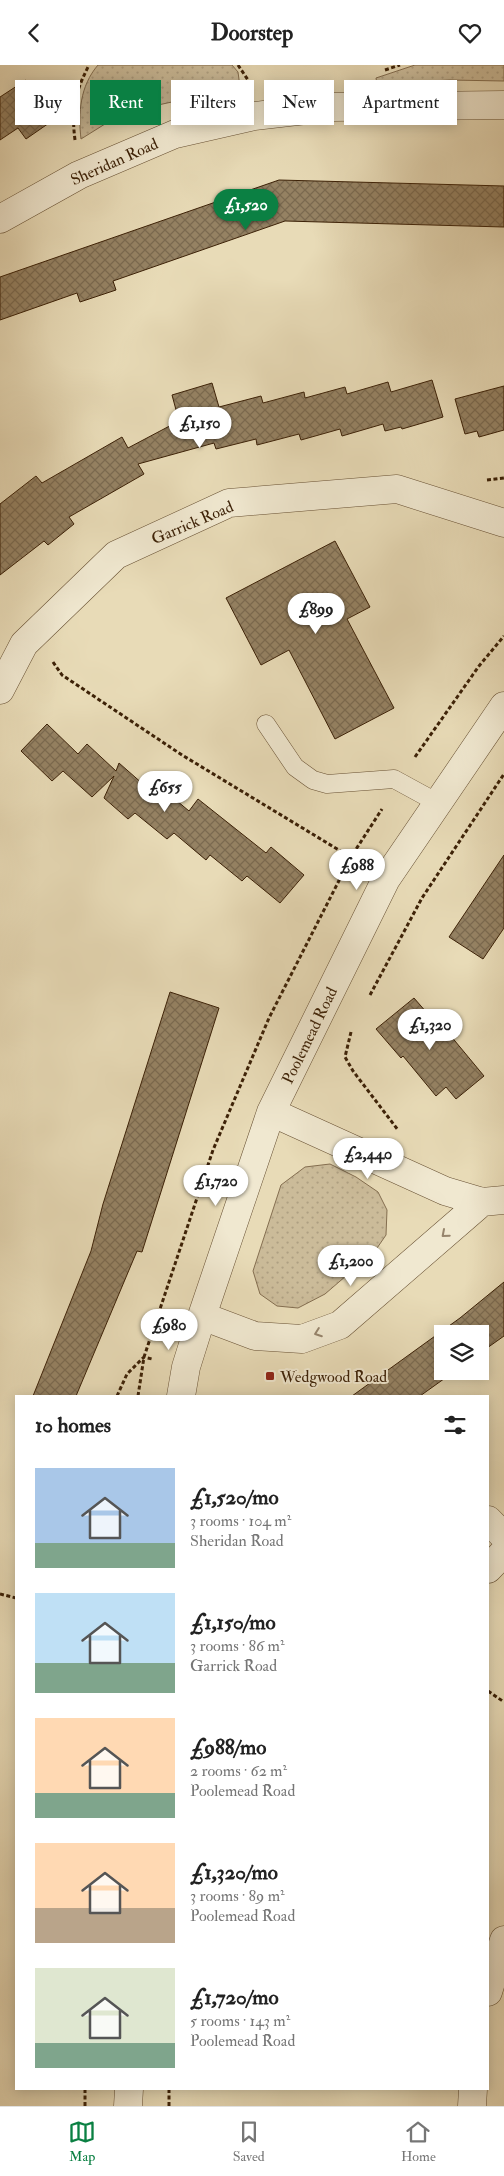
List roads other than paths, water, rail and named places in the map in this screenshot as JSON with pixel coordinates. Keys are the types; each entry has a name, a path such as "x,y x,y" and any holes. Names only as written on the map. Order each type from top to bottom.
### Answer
{"street":[{"name":"Sheridan Road","path":"0,219 79,175 175,134 254,116 332,107 504,105"},
{"name":"Garrick Road","path":"0,690 24,644 116,555 229,503 397,489 504,523"},
{"name":"Poolemead Road","path":"181,1395 186,1367 202,1316 271,1113 386,879 504,706"},
{"path":"271,1113 445,1191 493,1201"},
{"path":"202,1316 255,1336 302,1339 340,1325 493,1201"},
{"path":"489,1521 504,1536"},
{"path":"489,1568 504,1552"},
{"path":"489,1989 504,1940"},
{"path":"128,2106 129,2090"},
{"path":"472,2106 473,2090"}],"lane":[{"path":"266,724 295,767 312,780 327,784 394,779 438,803"}],"place":[{"name":"Wedgwood Road","path":"270,1376"}]}
